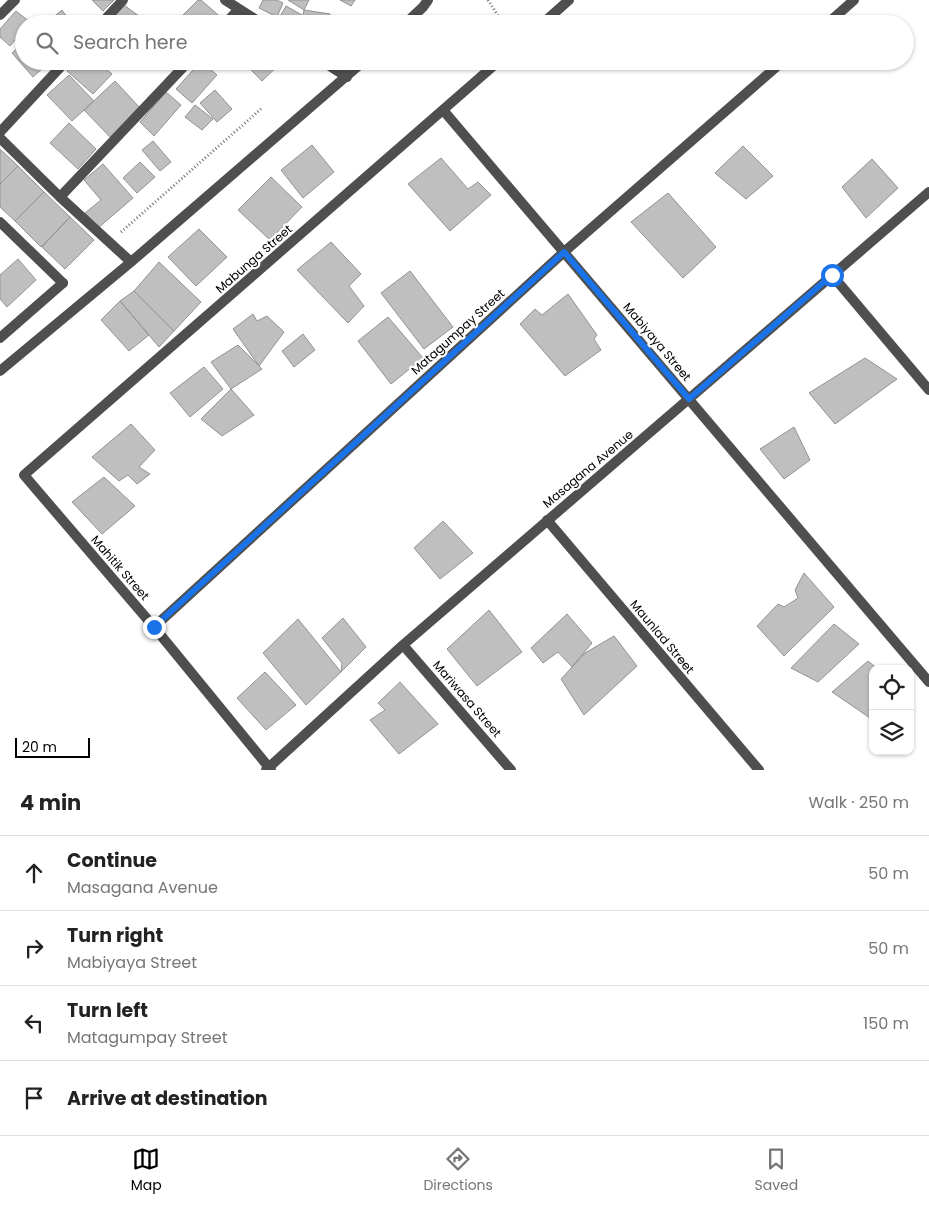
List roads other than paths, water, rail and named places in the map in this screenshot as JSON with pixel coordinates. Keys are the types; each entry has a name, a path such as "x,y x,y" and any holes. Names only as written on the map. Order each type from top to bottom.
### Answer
{"street":[{"path":"0,15 15,0"},
{"path":"109,15 123,0"},
{"path":"225,0 249,15"},
{"path":"415,15 428,0"},
{"path":"552,15 569,0"},
{"path":"837,15 854,0"},
{"path":"233,15 239,9"},
{"path":"0,132 58,70"},
{"path":"60,197 180,70"},
{"path":"336,70 347,77"},
{"path":"0,372 354,70"},
{"name":"Mabunga Street","path":"24,476 489,70"},
{"name":"Matagumpay Street","path":"154,627 564,252 773,70"},
{"name":"Mabiyaya Street","path":"443,110 929,682"},
{"path":"0,138 60,197 131,262"},
{"name":"Masagana Avenue","path":"269,769 403,644 929,192"},
{"path":"0,222 63,283 0,338"},
{"path":"832,275 929,390"},
{"name":"Mahitik Street","path":"24,476 154,627 269,769"},
{"name":"Maunlad Street","path":"547,520 758,770"},
{"name":"Mariwasa Street","path":"403,644 511,770"}]}
